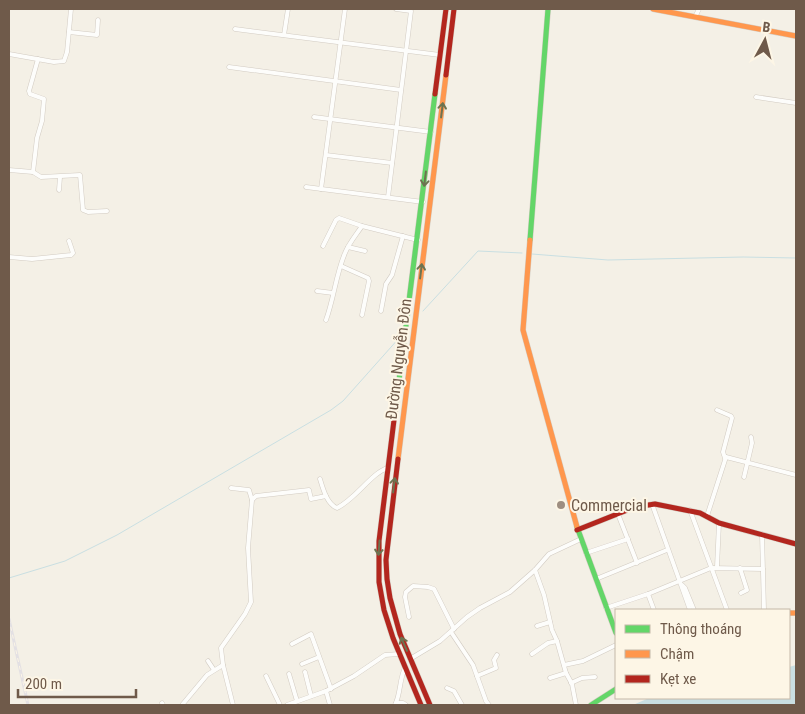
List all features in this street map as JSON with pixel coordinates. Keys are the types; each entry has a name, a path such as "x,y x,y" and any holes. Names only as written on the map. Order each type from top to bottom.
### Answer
{"main road":[{"name":"Đường Nguyễn Đôn","path":"421,705 388,626 380,595 378,578 379,541 446,9"},
{"name":"Đường Nguyễn Đôn","path":"430,705 392,608 386,567 387,540 454,9"},
{"path":"548,9 523,330 577,530 615,630"},
{"path":"652,9 796,36"},
{"path":"440,55 448,56"},
{"path":"431,132 439,133"},
{"path":"423,202 430,202"},
{"path":"418,240 425,242"},
{"path":"402,364 409,366"},
{"path":"577,530 635,507 652,504 690,510 719,523 796,544"},
{"path":"405,668 412,662"},
{"path":"590,705 615,691"}],"street":[{"path":"9,54 38,59 66,60 71,9"},
{"path":"284,35 288,9"},
{"path":"321,189 345,9"},
{"path":"388,197 411,10 396,9"},
{"path":"695,17 699,9"},
{"path":"69,32 97,35 98,20"},
{"path":"235,29 440,55"},
{"path":"33,172 44,99 30,94 29,91 38,59"},
{"path":"229,67 401,90"},
{"path":"756,97 796,103"},
{"path":"314,117 431,132"},
{"path":"326,155 392,163"},
{"path":"9,170 33,172 41,177 80,175 83,210 88,212 107,211"},
{"path":"59,190 60,177"},
{"path":"306,187 423,202"},
{"path":"323,246 337,218 418,240"},
{"path":"326,320 332,306 333,293 348,247 362,226"},
{"path":"381,311 386,284 392,275 403,236"},
{"path":"9,258 32,259 71,255 73,253 69,241"},
{"path":"348,247 365,250"},
{"path":"341,266 369,280 362,315"},
{"path":"317,291 333,293"},
{"path":"707,516 725,458 724,452 732,418 717,410"},
{"path":"744,477 752,444 751,437"},
{"path":"725,458 728,457 796,475"},
{"path":"320,479 326,496 335,508 360,492 379,472 388,468"},
{"path":"231,488 249,490 252,500 248,548 251,602 245,614 221,646 223,664 233,705"},
{"path":"252,500 256,496 309,490 312,499 326,496"},
{"path":"652,504 690,609"},
{"path":"690,510 727,609"},
{"path":"618,514 637,563"},
{"path":"717,568 719,523"},
{"path":"762,534 764,609"},
{"path":"412,662 467,617 510,592 535,570 549,554 581,539"},
{"path":"586,553 628,539"},
{"path":"596,578 667,550"},
{"path":"606,608 681,583 711,568 762,569"},
{"path":"740,568 747,590 741,594"},
{"path":"535,570 566,673 571,683 576,705"},
{"path":"681,583 694,609"},
{"path":"410,617 405,597 406,592 413,586 428,587 435,591 453,630 478,676 489,705"},
{"path":"648,594 654,609"},
{"path":"537,626 550,622"},
{"path":"292,644 311,634 329,690 330,705"},
{"path":"532,654 548,643 557,641"},
{"path":"564,665 583,661 615,645"},
{"path":"287,705 329,690 385,655 399,654"},
{"path":"478,676 496,668 494,660 497,655"},
{"path":"302,664 319,657"},
{"path":"208,661 214,670"},
{"path":"182,705 207,676 223,664"},
{"path":"395,704 400,693 402,673 405,668"},
{"path":"305,672 311,696"},
{"path":"550,678 566,673"},
{"path":"289,674 297,701"},
{"path":"266,676 280,705"},
{"path":"571,683 582,678 595,677"},
{"path":"446,688 454,692 462,705"},
{"path":"482,705 486,700"},
{"path":"395,704 403,703 406,705"}],"shaded area":[{"path":"796,665 796,705 633,705 647,699 790,699 790,667"}],"waterway":[{"path":"423,311 478,251 522,253"},
{"path":"532,254 608,260 743,257 796,258"},
{"path":"9,578 65,561 117,535 331,410 343,401 400,337"}],"railway":[{"path":"9,619 28,705"}],"traffic: fast":[{"path":"530,240 548,9"},
{"path":"395,412 435,94"},
{"path":"577,527 615,630"},
{"path":"591,705 615,690"}],"traffic: slow":[{"path":"653,9 796,36"},
{"path":"398,459 446,75"},
{"path":"530,240 523,330 577,527"},
{"path":"790,613 796,613"}],"traffic: jam":[{"path":"435,94 446,9"},
{"path":"446,75 454,9"},
{"path":"395,412 379,541 379,582 384,610 393,638 421,705"},
{"path":"398,459 386,560 387,579 400,634 430,705"},
{"path":"577,530 635,507 655,504 700,513 719,523 796,544"}],"place":[{"name":"Commercial","path":"561,505"}]}
